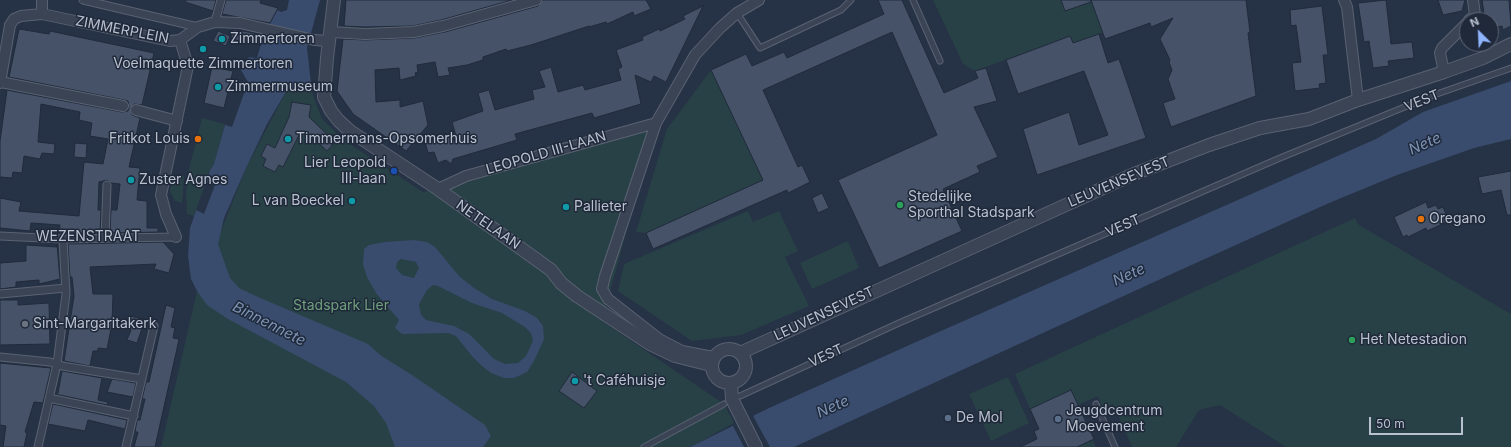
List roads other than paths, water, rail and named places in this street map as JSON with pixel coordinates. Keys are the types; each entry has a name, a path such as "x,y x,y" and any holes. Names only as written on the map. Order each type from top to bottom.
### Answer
{"street":[{"path":"42,0 42,14"},
{"name":"ZIMMERPLEIN","path":"83,0 198,27"},
{"path":"215,22 221,0"},
{"name":"NETELAAN","path":"334,0 322,38 324,97 331,110 350,131 438,190 551,270 561,283 577,296 650,344 675,356 712,361"},
{"name":"ZIMMERPLEIN","path":"3,49 10,24 14,19 21,16 42,14 163,40 180,40 198,27 215,22 240,23 266,29 322,38 364,34 413,32 442,26 536,0"},
{"path":"712,361 682,351 659,339 608,299 602,289 656,123 695,55 720,28 737,13 744,3 759,0"},
{"path":"1344,0 1358,100"},
{"path":"1473,0 1475,12"},
{"path":"1444,72 1440,54 1442,48 1459,30"},
{"path":"176,237 166,214 161,195 188,66 180,40"},
{"name":"LEUVENSEVEST","path":"740,353 1134,174 1260,128 1309,119 1358,100 1483,58 1511,44"},
{"path":"3,49 0,82 123,106"},
{"path":"136,110 177,121"},
{"name":"LEOPOLD III-LAAN","path":"438,190 466,176 656,123"},
{"path":"105,238 107,185"},
{"name":"WEZENSTRAAT","path":"0,236 63,239 176,237"},
{"path":"38,447 57,364 66,288 63,239"},
{"path":"0,294 66,288"},
{"path":"126,447 154,326"},
{"path":"727,349 740,353 745,359 745,372 742,377 731,384 724,383 715,378 712,361 718,352 727,349"},
{"path":"0,357 50,362 62,366 142,379"},
{"path":"731,384 732,399 756,447"},
{"path":"49,398 134,416"}],"lane":[{"path":"737,13 760,48 841,10 851,0"},
{"path":"913,0 940,61"},
{"name":"VEST","path":"740,396 899,323 1280,158 1434,95 1511,68"},
{"path":"644,447 724,404"},
{"path":"1096,404 1115,447"}],"water":[{"name":"Binnennete","path":"289,0 320,0 307,48 312,92 293,88 287,90 267,124 224,218 218,244 230,278 239,288 368,344 380,355 485,425 491,436 483,447 395,447 386,423 374,406 346,382 228,319 207,305 191,279 188,256 190,228 210,170 214,164 225,125 232,127 248,82 241,70 244,62 249,57 257,58 264,34 277,10 281,12 287,10"},
{"name":"Nete","path":"1511,81 1511,139 1474,148 1397,175 1329,203 794,447 690,447 769,408 916,342 1376,139 1423,112"},
{"path":"414,240 427,242 435,247 459,276 474,288 492,299 525,311 537,318 543,326 544,339 527,372 514,378 504,378 491,373 482,366 456,336 448,333 402,334 395,328 399,320 376,293 367,277 363,264 364,249 369,245 385,242","holes":["401,259 416,262 419,268 414,278 402,275 396,268 397,262","433,285 472,303 502,313 525,327 531,333 533,341 526,356 518,363 505,364 494,359 469,334 454,326 426,320 421,315 419,304 427,290"]}],"place":[{"name":"Zimmertoren","path":"222,39"},
{"name":"Voelmaquette Zimmertoren","path":"203,49"},
{"name":"Zimmermuseum","path":"218,87"},
{"name":"Fritkot Louis","path":"198,139"},
{"name":"Timmermans-Opsomerhuis","path":"288,139"},
{"name":"Lier Leopold III-laan","path":"394,171"},
{"name":"Zuster Agnes","path":"131,180"},
{"name":"L van Boeckel","path":"352,201"},
{"name":"Stedelijke Sporthal Stadspark","path":"900,205"},
{"name":"Pallieter","path":"566,207"},
{"name":"Oregano","path":"1421,219"},
{"name":"Sint-Margaritakerk","path":"25,324"},
{"name":"Het Netestadion","path":"1352,340"},
{"name":"'t Caféhuisje","path":"575,381"},
{"name":"De Mol","path":"948,418"},
{"name":"Jeugdcentrum Moevement","path":"1058,419"}],"park label":[{"name":"Stadspark Lier","path":"341,306"}]}
